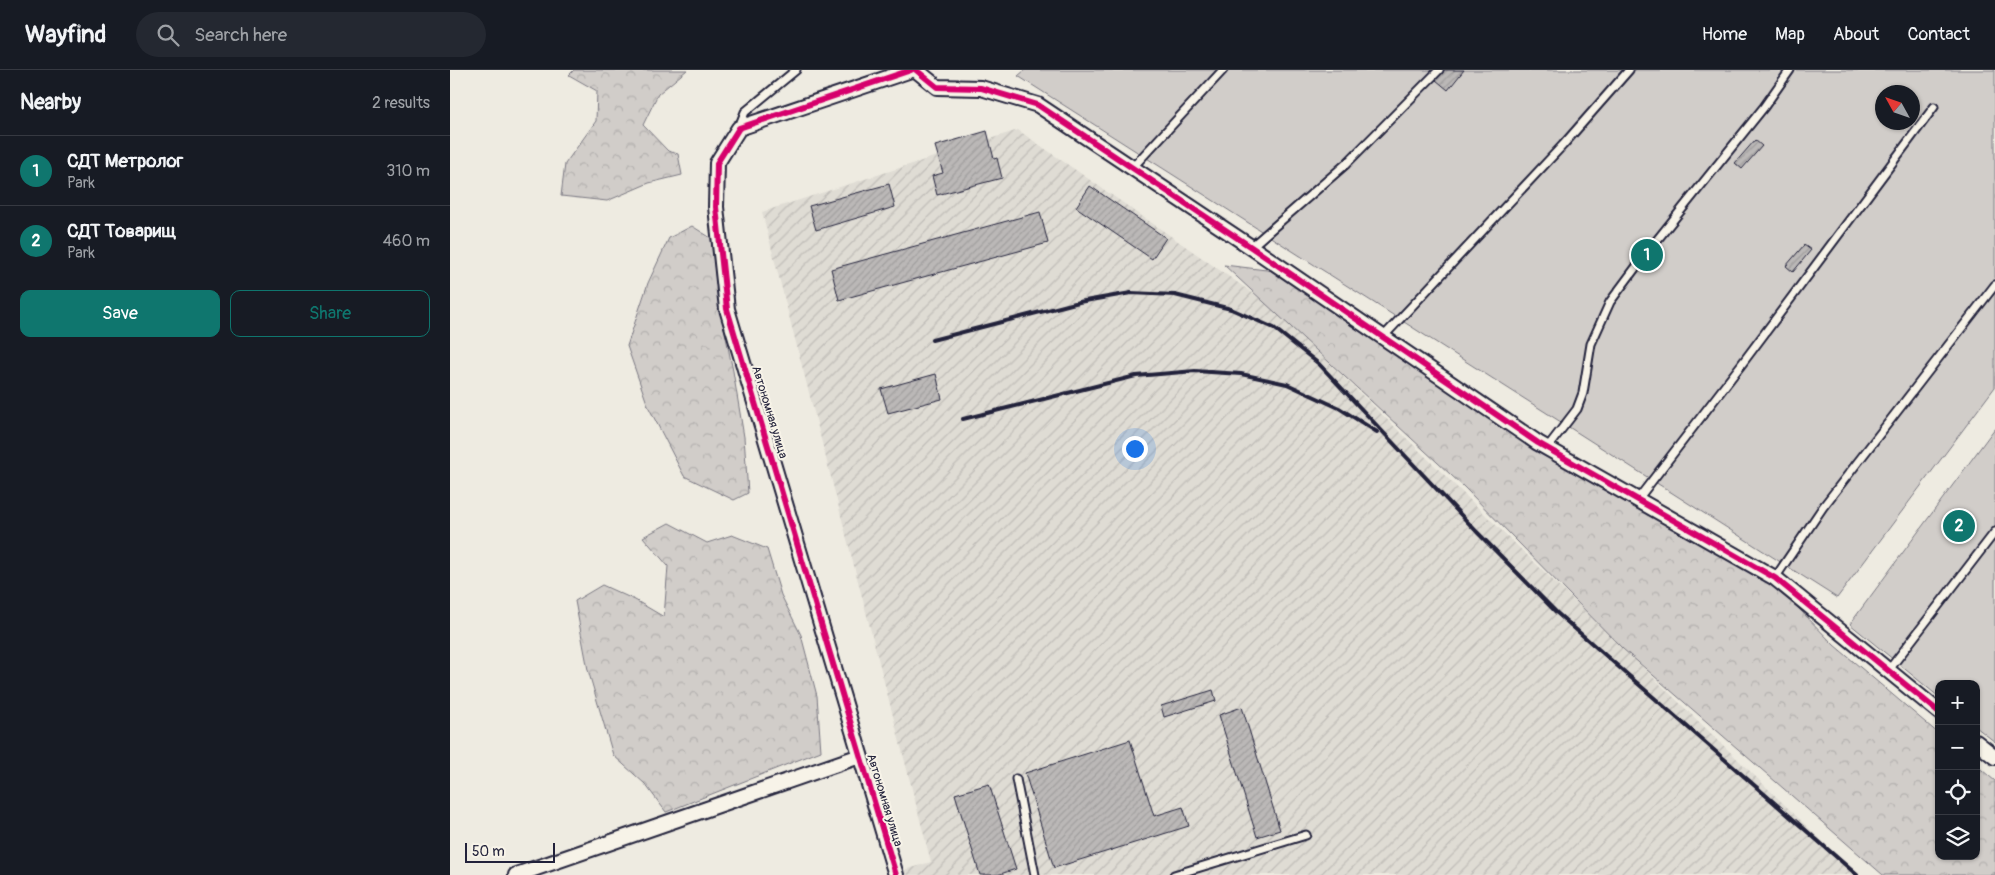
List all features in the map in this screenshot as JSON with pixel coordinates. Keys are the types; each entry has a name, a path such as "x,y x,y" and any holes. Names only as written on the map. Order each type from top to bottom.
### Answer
{"street":[{"path":"739,128 911,70"},
{"path":"916,70 937,87 981,88 1038,105 1251,247 1546,448 1775,578 1935,709"},
{"name":"Автономная улица","path":"739,128 717,163 716,207 727,309 896,875"},
{"path":"1980,745 1995,757"},
{"path":"516,875 860,756"}],"lane":[{"path":"739,128 745,112 796,70"},
{"path":"1132,168 1223,70"},
{"path":"1251,247 1346,164 1439,70"},
{"path":"1383,337 1564,145 1629,70"},
{"path":"1546,448 1577,410 1591,344 1610,302 1645,255 1764,107 1790,70"},
{"path":"1638,499 1934,107"},
{"path":"1775,578 1823,508 1995,286"},
{"path":"1888,671 1995,532"},
{"path":"1016,779 1035,875"},
{"path":"1174,875 1306,835"}],"shaded area":[{"path":"1018,130 1267,303 1857,875 887,875 931,862 762,212"}],"green space":[{"path":"574,70 687,70 658,94 643,125 668,151 678,154 682,175 649,183 607,201 561,196 565,164 596,121 597,91 569,75"},
{"path":"1025,70 1995,70 1995,387 1837,598 1018,76"},
{"path":"692,226 711,238 718,299 744,437 748,493 734,500 684,476 648,406 627,346 648,283 669,238"},
{"path":"1224,265 1275,271 1532,448 1770,579 1834,645 1935,731 1935,860 1980,860 1980,768 1995,781 1995,875 1883,875 1623,649 1464,487"},
{"path":"1995,428 1995,742 1980,730 1980,680 1935,680 1935,694 1850,624"},
{"path":"669,523 707,543 732,535 767,549 781,595 801,635 817,696 821,751 666,812 645,784 613,755 588,670 575,601 602,585 635,600 664,617 668,566 643,537"}],"building":[{"path":"1444,70 1464,70 1448,90 1436,80"},
{"path":"987,131 994,159 997,158 1002,178 937,195 932,176 943,173 935,146"},
{"path":"1755,140 1762,146 1742,169 1735,163"},
{"path":"889,184 895,207 816,230 809,206"},
{"path":"1090,186 1166,238 1152,259 1076,207"},
{"path":"1040,212 1048,243 839,300 831,269"},
{"path":"1804,245 1811,250 1793,272 1786,266"},
{"path":"936,374 942,399 888,413 881,389"},
{"path":"1213,690 1216,701 1164,717 1161,706"},
{"path":"1242,707 1280,830 1257,837 1219,715"},
{"path":"1130,740 1154,816 1183,807 1189,826 1054,868 1025,773"},
{"path":"989,784 1016,869 997,875 980,875 955,794"}],"railway":[{"path":"932,340 1079,302 1131,293 1175,295 1231,309 1274,328 1319,364 1477,532 1557,613 1857,875"},
{"path":"963,419 1136,376 1195,371 1241,374 1287,384 1339,408 1377,432"}],"cycle path":[{"path":"896,875 727,309 716,207 717,163 739,128 911,70"},
{"path":"916,70 937,87 981,88 1038,105 1251,247 1538,443 1775,578 1935,709"}],"place":[{"name":"СДТ Метролог","path":"1647,255"},
{"name":"СДТ Товарищ","path":"1959,526"}]}
